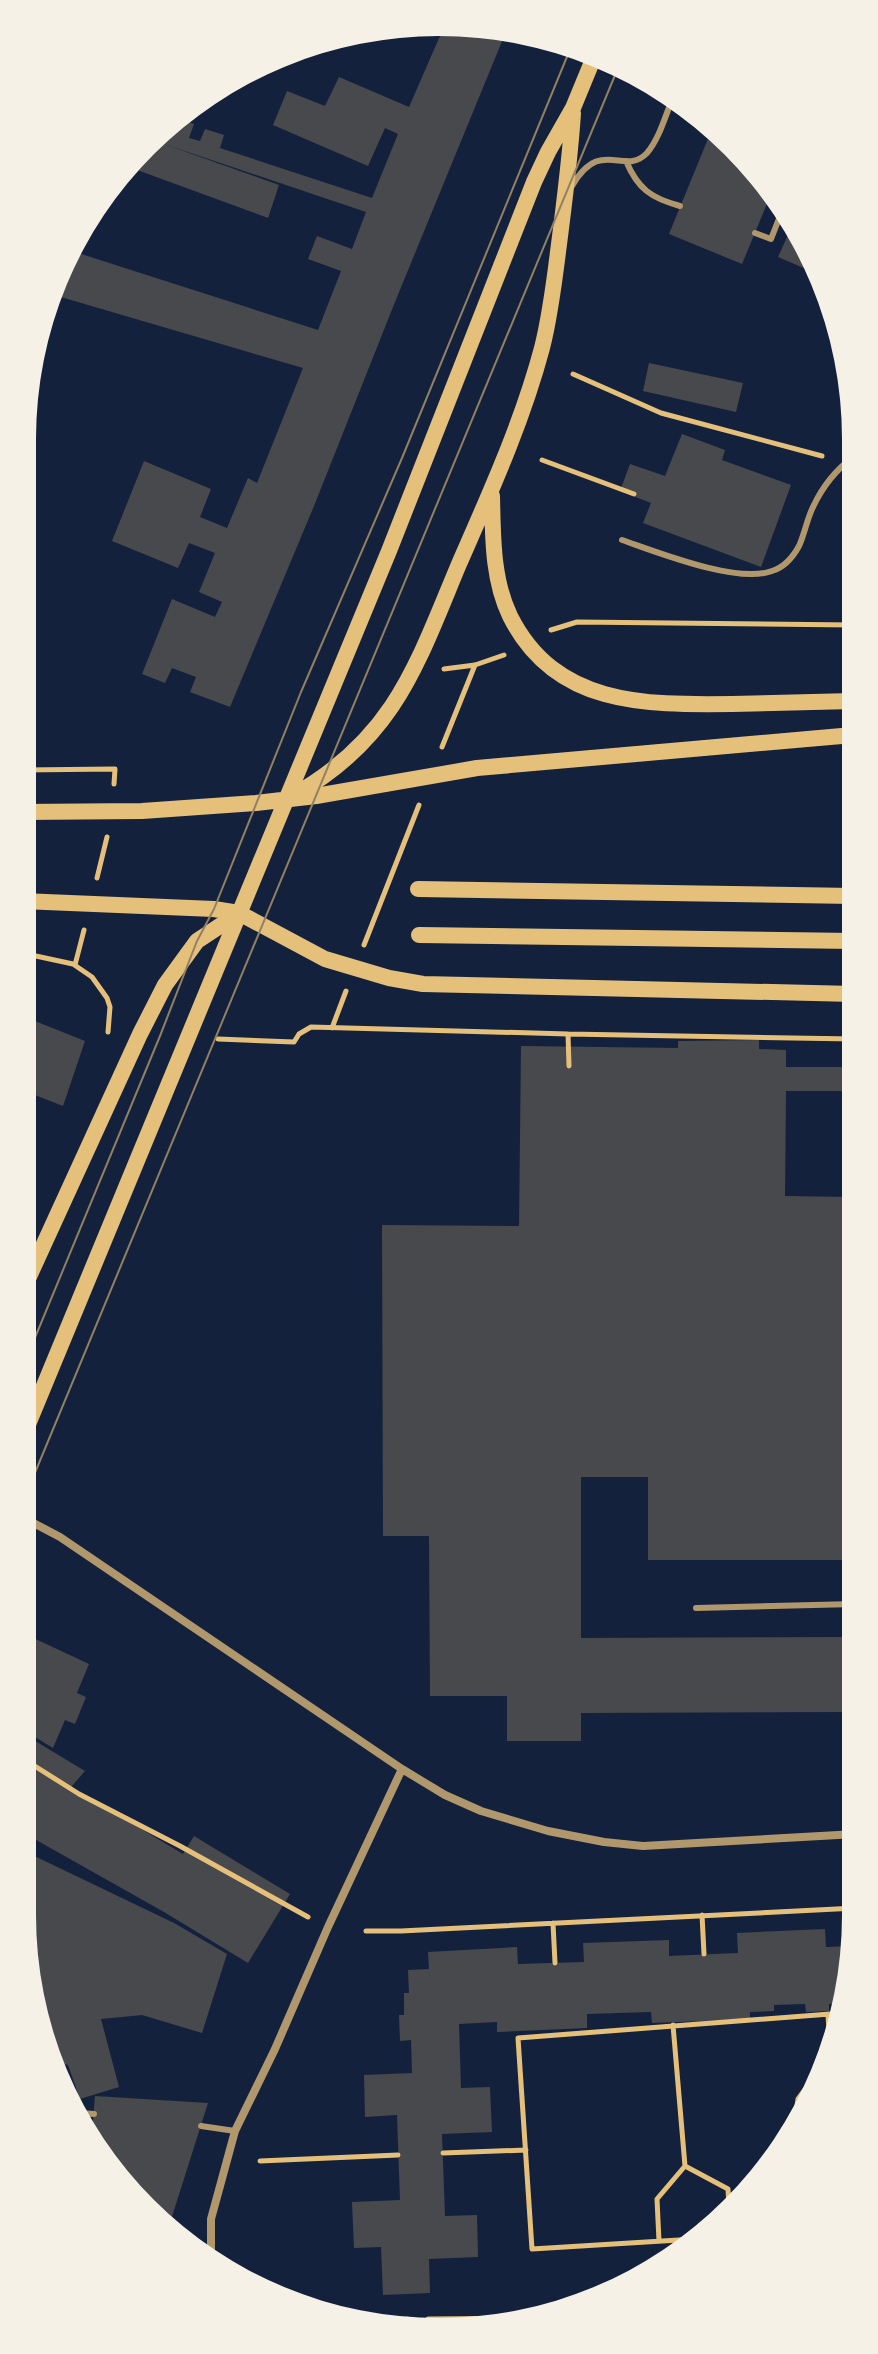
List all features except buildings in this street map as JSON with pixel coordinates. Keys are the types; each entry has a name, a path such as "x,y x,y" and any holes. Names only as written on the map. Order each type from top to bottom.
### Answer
{"main road":[{"path":"36,1405 389,551 534,182 573,108 590,66"},
{"path":"286,800 323,779 349,757 390,711 412,674 492,488 522,413 542,347 566,196 573,108"},
{"path":"492,488 494,549 506,606 527,643 545,664 567,679 613,698 638,702 842,701"},
{"path":"36,812 142,811 286,800 477,768 842,736"},
{"path":"418,889 842,896"},
{"path":"36,902 214,909 239,913 325,959 389,978 423,984 842,994"},
{"path":"36,1261 165,985 197,941 239,913"},
{"path":"419,935 842,941"}],"street":[{"path":"36,1524 60,1537 402,1769 445,1795 481,1811 548,1831 643,1846 842,1835"},
{"path":"211,2247 211,2219 235,2131 402,1769"}],"lane":[{"path":"566,196 580,171 592,162 600,159 636,160 645,155 668,108"},
{"path":"626,161 636,182 646,192 680,206"},
{"path":"755,233 771,239 778,222"},
{"path":"622,540 694,565 741,573 770,572 787,564 798,548 814,504 842,466"},
{"path":"696,1608 842,1604"},
{"path":"89,2114 94,2114"},
{"path":"201,2126 235,2131"}],"path":[{"path":"573,374 661,413 842,458"},
{"path":"542,460 634,494"},
{"path":"541,633 577,622 842,625"},
{"path":"439,670 475,665 516,651"},
{"path":"444,743 475,665"},
{"path":"36,770 115,769 114,789"},
{"path":"101,863 108,832"},
{"path":"36,956 75,965 92,977 102,989 110,1007 108,1032 119,1034"},
{"path":"75,965 78,956"},
{"path":"332,1028 340,1007"},
{"path":"284,1042 294,1042 299,1034 311,1027 842,1039"},
{"path":"568,1034 569,1066"},
{"path":"36,1767 79,1794 328,1927"},
{"path":"366,1931 842,1909"},
{"path":"702,1915 704,1954"},
{"path":"553,1923 555,1963"},
{"path":"677,2240 532,2249 518,2038 558,2032 706,2022 828,2015 828,2018"},
{"path":"659,2241 657,2199 685,2166 673,2025"},
{"path":"443,2153 526,2150"},
{"path":"260,2161 398,2155"},
{"path":"685,2166 728,2189 728,2195"}],"tram line":[{"path":"36,1335 197,941 214,909 301,692 402,458 567,56"},
{"path":"36,1470 614,77"}]}
